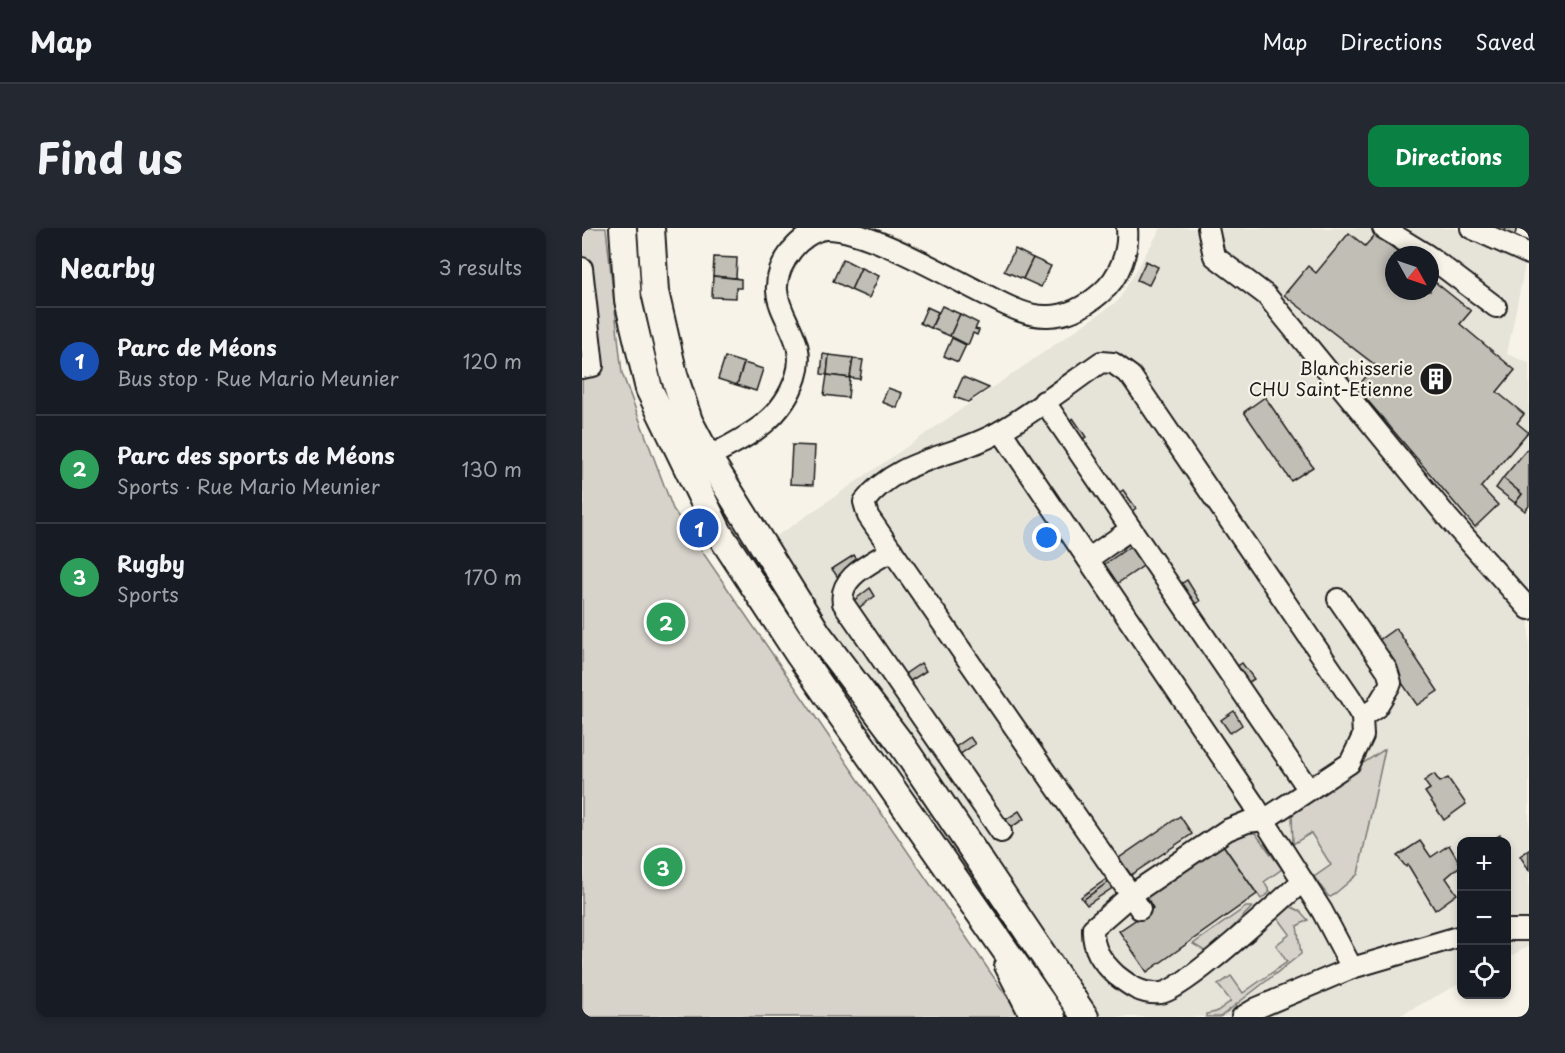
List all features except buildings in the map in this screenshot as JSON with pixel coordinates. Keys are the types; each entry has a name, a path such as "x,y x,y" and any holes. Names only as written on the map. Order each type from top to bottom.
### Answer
{"main road":[{"path":"623,228 628,300 649,389 719,533 799,656 1052,1017"},
{"path":"651,228 655,292 674,375 689,421 708,457 818,634 902,746 1085,1017"}],"street":[{"path":"708,457 754,433 780,410 797,376 799,344 776,294 781,264 800,241 824,229 855,232 1016,309 1048,316 1086,305 1104,290 1118,270 1128,246 1127,228"},
{"path":"1208,228 1214,256 1272,302 1449,519 1529,609"},
{"path":"1383,228 1412,246"},
{"path":"1471,228 1529,254"},
{"path":"1439,264 1496,307"},
{"path":"582,268 593,366 582,368"},
{"path":"1136,902 868,516 864,502 877,485 903,468 976,444 1001,431 1101,362 1113,363 1131,376 1362,717 1364,736 1350,763 1264,820 1247,822 1227,830 1136,902 1093,927 1092,943 1107,966 1133,990 1162,993 1186,981 1303,881"},
{"path":"1044,401 1309,790"},
{"path":"1001,431 1264,820 1322,911 1352,968"},
{"path":"1088,559 1131,530"},
{"path":"892,550 852,577 842,595 843,603 1001,832"},
{"path":"1338,599 1388,670 1391,682 1376,708 1362,717"},
{"path":"972,902 1031,1017"},
{"path":"1511,930 1529,930"},
{"path":"1242,1017 1257,1008 1352,968 1457,937"}],"shaded area":[{"path":"582,228 606,228 622,373 673,509 1021,1017 582,1017"},
{"path":"1161,228 1455,228 1525,265 1507,354 1529,363 1529,946 1511,956 1511,837 1457,837 1457,985 1397,1017 1067,1017 749,551 786,530 1118,301"},
{"path":"1385,749 1358,874 1331,897 1328,896 1314,877 1331,865 1311,833 1293,844 1292,815 1298,805"},
{"path":"1253,830 1282,869 1264,882 1270,892 1261,899 1222,843 1237,832"},
{"path":"1287,905 1300,911 1308,920 1297,926 1301,954 1220,1017 1206,1017 1206,1014 1216,1012 1231,1001 1218,985 1231,976 1243,993 1287,962 1276,945 1290,934 1273,911"},
{"path":"1246,907 1252,907 1212,949 1206,952 1193,944"}],"place":[{"name":"Blanchisserie CHU Saint-Etienne","path":"1436,379"},
{"name":"Parc de Méons","path":"699,528"},
{"name":"Parc des sports de Méons","path":"666,622"},
{"name":"Rugby","path":"663,867"}]}
